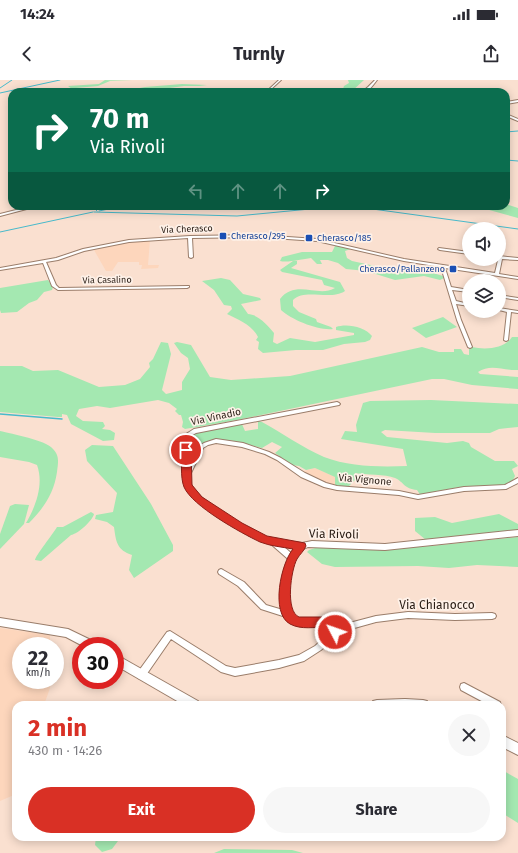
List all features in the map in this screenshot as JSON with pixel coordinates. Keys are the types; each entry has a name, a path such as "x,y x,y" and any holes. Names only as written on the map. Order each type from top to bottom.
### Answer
{"main road":[{"path":"0,622 68,633 76,637"},
{"path":"124,665 187,701"},
{"path":"506,743 518,749"}],"street":[{"path":"271,88 280,80"},
{"path":"369,88 376,80"},
{"path":"0,215 20,210"},
{"path":"190,236 191,257"},
{"name":"Via Cherasco","path":"0,269 62,258 83,250 119,242 190,236 258,236 309,238 404,260 490,274"},
{"path":"440,249 462,252"},
{"path":"506,258 518,259"},
{"name":"Via Casalino","path":"44,261 54,286 58,289 187,287"},
{"path":"443,267 460,324 470,347"},
{"name":"Via Cherasco","path":"506,276 518,278"},
{"path":"449,288 462,290"},
{"path":"506,297 518,298"},
{"path":"454,302 462,304"},
{"path":"506,310 518,312"},
{"path":"506,340 509,311"},
{"name":"Via Vinadio","path":"301,546 272,542 247,531 199,500 188,487 186,437 190,432 337,404"},
{"name":"Via Vignone","path":"187,474 201,447 209,442 218,441 243,445 267,453 303,475 324,485 336,488 399,493 418,497 464,489 506,487 518,480"},
{"name":"Via Rivoli","path":"289,615 285,605 284,596 292,558 301,546 312,544 392,547 518,533"},
{"path":"272,542 292,558"},
{"path":"141,675 170,634 224,669 235,672 279,664 301,658 318,648 332,636 336,630 335,626 329,622 298,622 292,620 289,615 264,607 239,582 220,572"},
{"name":"Via Chianocco","path":"336,630 376,619 408,615 455,617 492,616"},
{"path":"464,687 490,701"}],"shaded area":[{"path":"150,240 148,265 159,265 158,268 141,269 142,265 139,265 139,262 118,262 112,271 106,271 94,250 128,242"},
{"path":"315,468 336,477 335,487 300,472"},
{"path":"0,628 50,635 50,637 12,637 12,689 50,689 45,701 12,701 12,796 0,801"}],"green space":[{"path":"105,80 132,81 110,81 98,86 76,88 71,88 68,86 99,84"},
{"path":"348,80 364,80 355,88 343,88 349,83"},
{"path":"182,84 207,85 170,88 140,88"},
{"path":"510,205 518,208 518,218 489,210 510,210"},
{"path":"339,245 351,249 345,251 347,258 352,261 389,269 423,270 443,276 444,278 440,280 424,276 395,280 366,271 346,269 338,263 328,260 320,260 322,264 317,264 311,258 280,261 282,257 302,252 332,252 335,246"},
{"path":"293,261 297,261 297,264 291,268 340,282 345,291 339,294 304,295 293,300 293,306 299,312 316,319 317,322 333,329 313,327 281,310 280,299 286,293 293,290 328,291 335,288 324,285 322,280 282,272 280,270"},
{"path":"221,278 230,280 243,294 260,298 261,300 241,304 248,314 259,318 269,327 274,333 273,342 277,344 290,338 315,342 354,335 354,333 336,330 336,327 345,325 365,330 372,336 370,340 365,342 344,344 323,350 296,350 263,353 258,349 259,342 256,340 258,337 252,329 245,323 227,314 232,309 231,306 224,305 214,290 202,281"},
{"path":"48,280 53,287 52,290 44,292 37,300 29,303 17,312 1,313 0,288"},
{"path":"443,317 457,327 426,338 412,328"},
{"path":"512,337 518,337 518,370 488,368 478,372 480,374 518,377 518,389 472,385 444,379 432,379 237,420 185,429 182,427 183,422 181,415 175,411 177,409 169,403 158,400 110,408 97,406 79,409 76,416 83,421 103,422 105,426 102,429 110,430 115,433 114,440 103,441 71,424 67,415 62,414 62,417 58,417 0,412 0,366 22,366 33,371 58,370 99,387 125,385 140,379 150,367 149,363 153,359 161,342 168,343 171,354 162,390 166,394 182,390 182,382 190,369 188,358 181,353 174,343 177,342 191,345 210,377 231,380 290,376 422,347 439,352 454,352 454,349 461,349 464,354 469,355 469,349 472,347 494,348 509,341"},
{"path":"431,400 518,404 518,427 499,429 490,433 435,433 385,430 381,432 387,437 447,443 463,441 469,443 471,447 495,461 514,461 518,466 512,469 515,476 512,482 507,485 466,488 459,487 439,491 431,495 421,496 417,490 407,487 395,478 355,473 355,480 347,488 335,487 335,477 315,468 306,470 299,466 292,465 275,453 282,447 272,442 262,448 230,440 212,441 204,445 197,453 191,464 189,464 189,438 199,432 241,422 245,431 258,429 258,421 324,457 355,465 407,466 403,449 341,439 345,431 357,432 356,425 363,403 370,401"},
{"path":"0,431 43,443 53,449 58,457 56,480 48,500 29,523 26,523 38,495 40,480 37,465 29,462 0,457"},
{"path":"92,445 113,446 151,504 173,545 173,551 134,578 129,570 132,555 123,551 118,545 114,527 107,522 95,519 96,515 113,512 117,493 87,461 85,450"},
{"path":"15,504 29,505 24,524 0,549 0,534 10,506"},
{"path":"91,512 94,514 93,517 85,526 71,535 41,561 35,560 57,527 63,527"},
{"path":"499,514 518,524 518,531 426,540 415,531 415,518 435,517 452,523"},
{"path":"518,537 518,567 477,565 449,568 418,566 335,567 322,564 307,552 318,547 368,550 430,546"},
{"path":"506,772 518,779 518,823 506,816"},
{"path":"96,841 118,841 112,849 102,852 95,845"},
{"path":"224,849 292,850 303,853 214,853"}],"waterway":[{"path":"0,88 12,80"},
{"path":"23,88 60,80"},
{"path":"0,93 8,91"},
{"path":"510,132 518,131"},
{"path":"510,160 518,161"},
{"path":"99,211 104,210"},
{"path":"94,212 237,216 300,210"},
{"path":"380,210 518,229"},
{"path":"0,232 93,212"},
{"path":"0,414 62,419"}],"place":[{"name":"Cherasco/295","path":"223,236"},
{"name":"Cherasco/185","path":"309,238"},
{"name":"Cherasco/Pallanzeno","path":"453,269"}],"route":[{"path":"186,450 189,489 199,500 247,531 264,539 272,542 301,546 292,558 285,586 285,605 292,620 303,623 327,621 333,624 336,628 335,632"}]}
